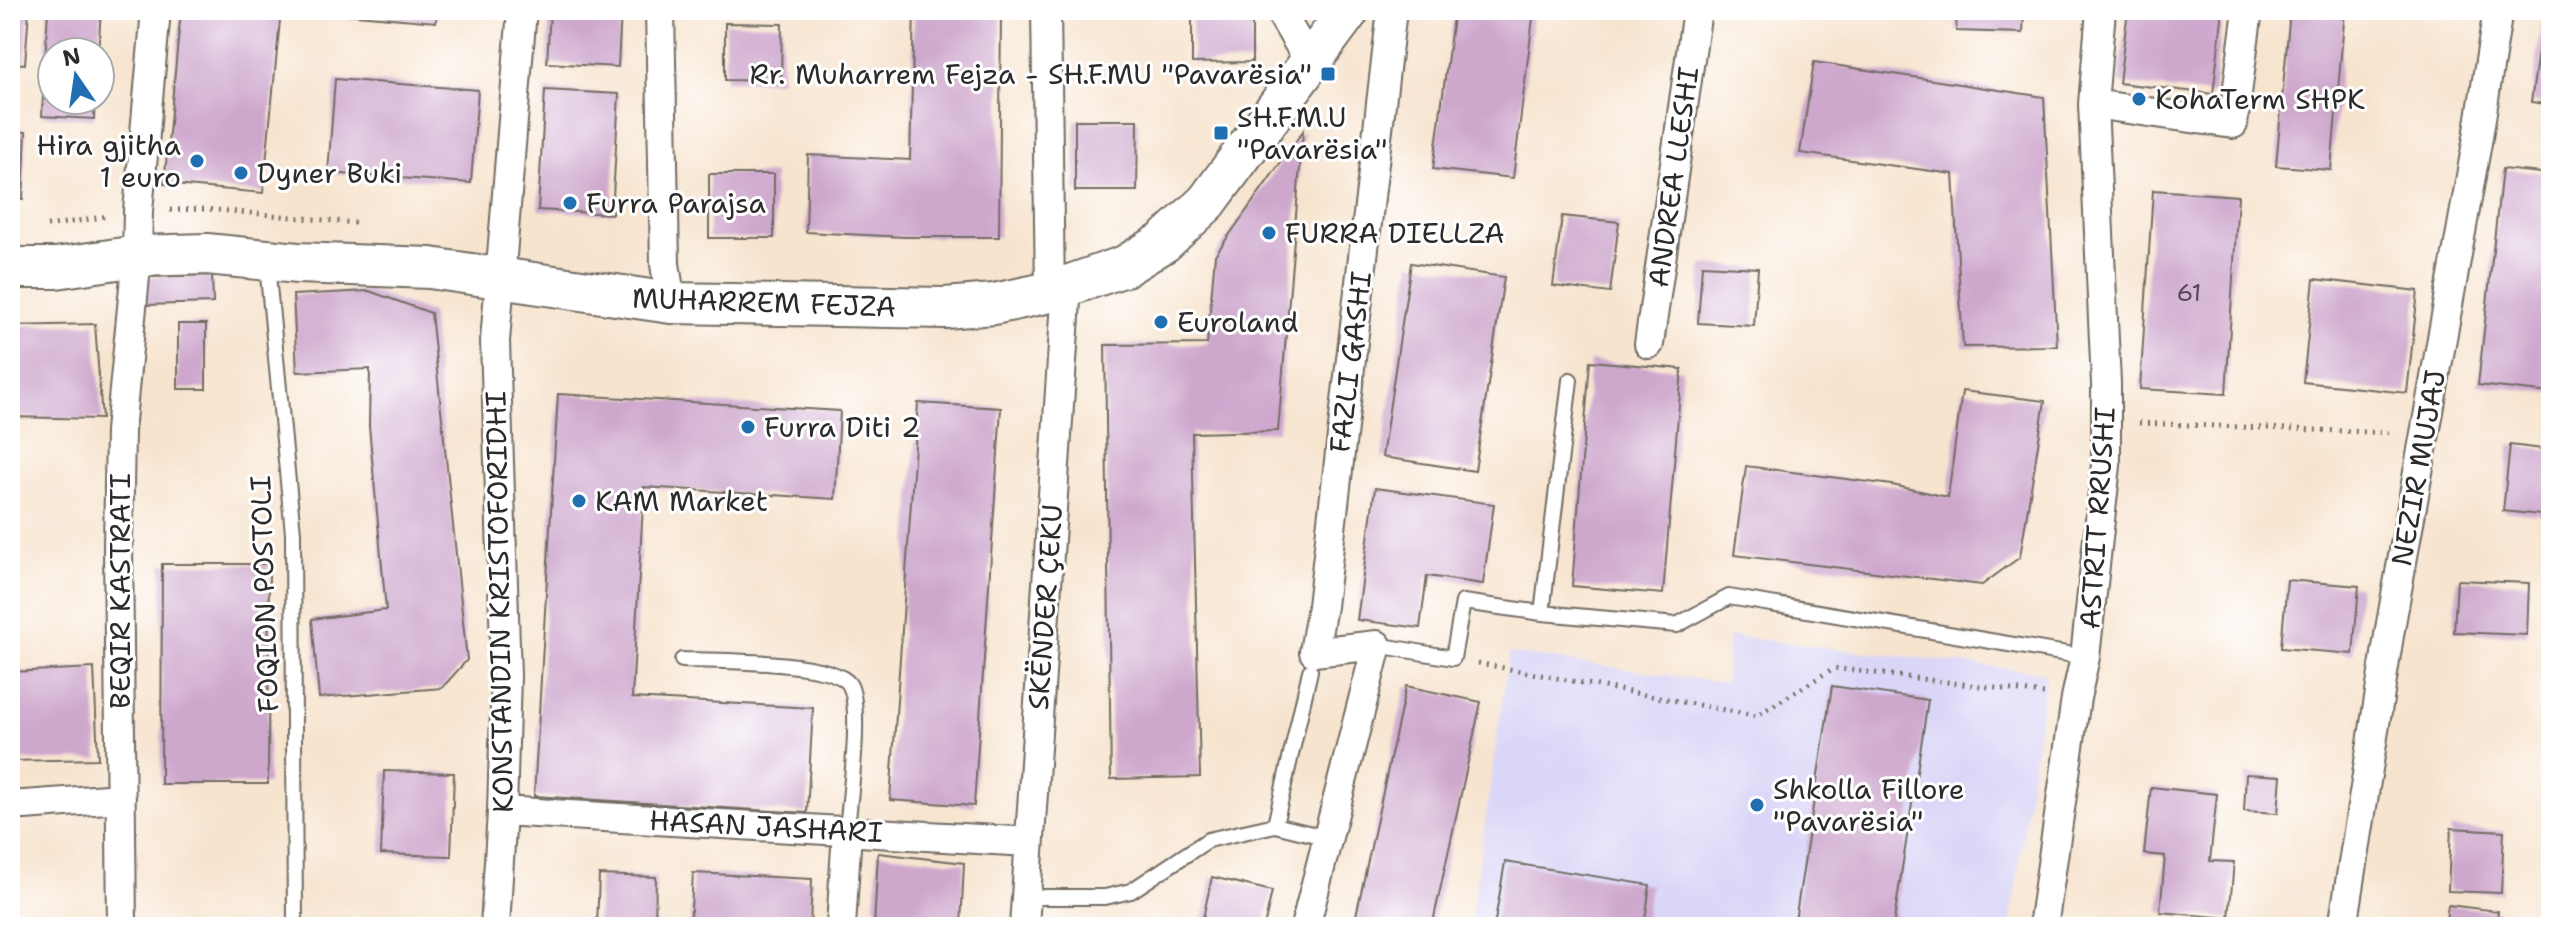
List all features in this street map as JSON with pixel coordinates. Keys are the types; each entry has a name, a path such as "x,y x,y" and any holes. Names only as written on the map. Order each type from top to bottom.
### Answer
{"street":[{"name":"BEQIR KASTRATI","path":"122,927 120,431 156,10"},
{"name":"KONSTANDIN KRISTOFORIDHI","path":"495,927 506,676 495,341 522,10"},
{"path":"660,10 665,264 671,303"},
{"name":"SKËNDER ÇEKU","path":"1024,927 1058,289 1046,10"},
{"path":"1279,10 1310,63"},
{"name":"MUHARREM FEJZA","path":"10,268 56,268 137,256 207,254 298,263 430,268 671,303 945,308 994,304 1058,289 1125,266 1164,242 1207,202 1349,10"},
{"name":"FAZLI GASHI","path":"1377,645 1314,652 1326,575 1392,10"},
{"name":"ANDREA LLESHI","path":"1649,344 1697,10"},
{"name":"ASTRIT RRUSHI","path":"2043,927 2076,698 2085,657 2106,465 2093,104 2101,10"},
{"path":"2093,104 2233,124 2248,10"},
{"name":"NEZIR MUJAJ","path":"2343,927 2385,660 2498,10"},
{"path":"1305,927 1377,645"},
{"path":"10,806 121,798"},
{"name":"HASAN JASHARI","path":"502,811 1029,842"},
{"path":"841,927 847,831"}],"lane":[{"name":"FOQION POSTOLI","path":"266,259 293,533 295,927"},
{"path":"1542,613 1570,380"},
{"path":"1453,658 1463,602 1542,613 1677,625 1729,597 2085,657"},
{"name":"FAZLI GASHI","path":"1377,645 1453,658"},
{"path":"682,660 814,667 836,673 849,684 856,706 847,831"},
{"path":"1275,825 1310,671"},
{"path":"1026,897 1105,897 1131,891 1208,840 1275,825 1328,838"}],"path":[{"path":"36,226 138,211 206,209 369,224"},
{"path":"2106,422 2424,434"},
{"path":"1453,658 1756,716 1834,668 2076,698"}],"shaded area":[{"name":"Shkolla Fillore \"Pavarësia\"","path":"1728,636 2046,673 2010,927 1470,927 1509,653 1726,683"}],"building":[{"path":"10,10 29,10 25,64 10,63"},
{"path":"48,10 101,11 99,36 47,36"},
{"path":"181,10 281,10 263,193 164,184"},
{"path":"346,10 437,10 436,22 345,14"},
{"path":"550,10 621,10 618,67 547,63"},
{"path":"914,10 1001,10 999,237 905,237 806,232 808,155 910,160"},
{"path":"1192,10 1252,10 1252,62 1192,63"},
{"path":"1454,10 1534,10 1513,178 1433,169"},
{"path":"1654,10 1654,14 1632,12"},
{"path":"1957,10 2024,10 2023,33 1956,31"},
{"path":"2128,10 2223,10 2213,94 2119,83"},
{"path":"2290,10 2345,10 2331,170 2276,166"},
{"path":"2544,10 2551,10 2551,105 2531,102"},
{"path":"725,23 782,24 781,81 725,80"},
{"path":"1814,62 2044,97 2057,346 1963,347 1953,174 1800,153"},
{"path":"335,79 478,90 471,183 328,173"},
{"path":"545,90 619,94 612,214 538,210"},
{"path":"42,116 94,116 94,119"},
{"path":"1075,120 1138,120 1137,191 1075,191"},
{"path":"10,131 26,132 23,199 10,198"},
{"path":"1303,131 1278,431 1192,433 1200,777 1111,779 1105,345 1207,344 1215,255"},
{"path":"2502,169 2551,174 2551,393 2478,385"},
{"path":"709,174 774,174 774,238 709,238"},
{"path":"2153,190 2238,196 2226,394 2140,389"},
{"path":"1562,216 1619,222 1610,293 1553,286"},
{"path":"1411,263 1504,277 1475,471 1382,457"},
{"path":"1702,265 1758,268 1754,326 1698,323"},
{"path":"212,275 213,303 144,305 144,277"},
{"path":"2314,279 2418,291 2407,393 2303,382"},
{"path":"369,291 431,313 467,660 442,688 319,698 312,619 386,610 369,426 370,369 297,372 293,295"},
{"path":"95,324 102,419 10,417 10,326"},
{"path":"178,324 206,324 206,389 178,389"},
{"path":"1590,361 1682,369 1663,594 1572,586"},
{"path":"1962,391 2045,401 2020,557 1982,585 1734,555 1746,466 1892,485 1948,497"},
{"path":"558,394 840,411 835,499 644,487 632,698 813,708 807,813 534,796"},
{"path":"918,403 1001,408 974,806 890,800"},
{"path":"2510,445 2551,450 2551,516 2503,511"},
{"path":"1375,488 1494,504 1483,584 1427,576 1420,628 1357,620"},
{"path":"162,564 269,564 268,784 161,784"},
{"path":"2287,580 2359,586 2353,654 2281,648"},
{"path":"2457,580 2529,583 2527,635 2454,632"},
{"path":"94,668 98,759 10,761 10,672"},
{"path":"1406,686 1481,702 1432,927 1389,927 1355,920"},
{"path":"1832,686 1928,700 1893,927 1794,927"},
{"path":"384,771 454,773 451,856 381,854"},
{"path":"2246,774 2281,776 2278,813 2244,811"},
{"path":"2151,787 2217,794 2210,861 2234,862 2229,918 2160,912 2165,856 2144,854"},
{"path":"2451,828 2504,831 2501,893 2448,891"},
{"path":"878,853 964,863 961,927 874,927"},
{"path":"1505,862 1650,885 1644,927 1494,927"},
{"path":"693,873 812,879 810,927 690,927"},
{"path":"599,875 656,877 655,927 597,927"},
{"path":"1212,877 1272,891 1264,927 1201,927"},
{"path":"2448,905 2498,911 2496,927 2445,927"}],"place":[{"name":"Rr. Muharrem Fejza - SH.F.MU \"Pavarësia\"","path":"1328,74"},
{"name":"KohaTerm SHPK","path":"2139,99"},
{"name":"SH.F.M.U \"Pavarësia\"","path":"1221,133"},
{"name":"Hira gjitha 1 euro","path":"197,161"},
{"name":"Dyner Buki","path":"241,173"},
{"name":"Furra Parajsa","path":"570,203"},
{"name":"FURRA DIELLZA","path":"1269,233"},
{"name":"Euroland","path":"1161,322"},
{"name":"Furra Diti 2","path":"748,427"},
{"name":"KAM Market","path":"579,501"},
{"name":"Shkolla Fillore \"Pavarësia\"","path":"1757,805"}]}
